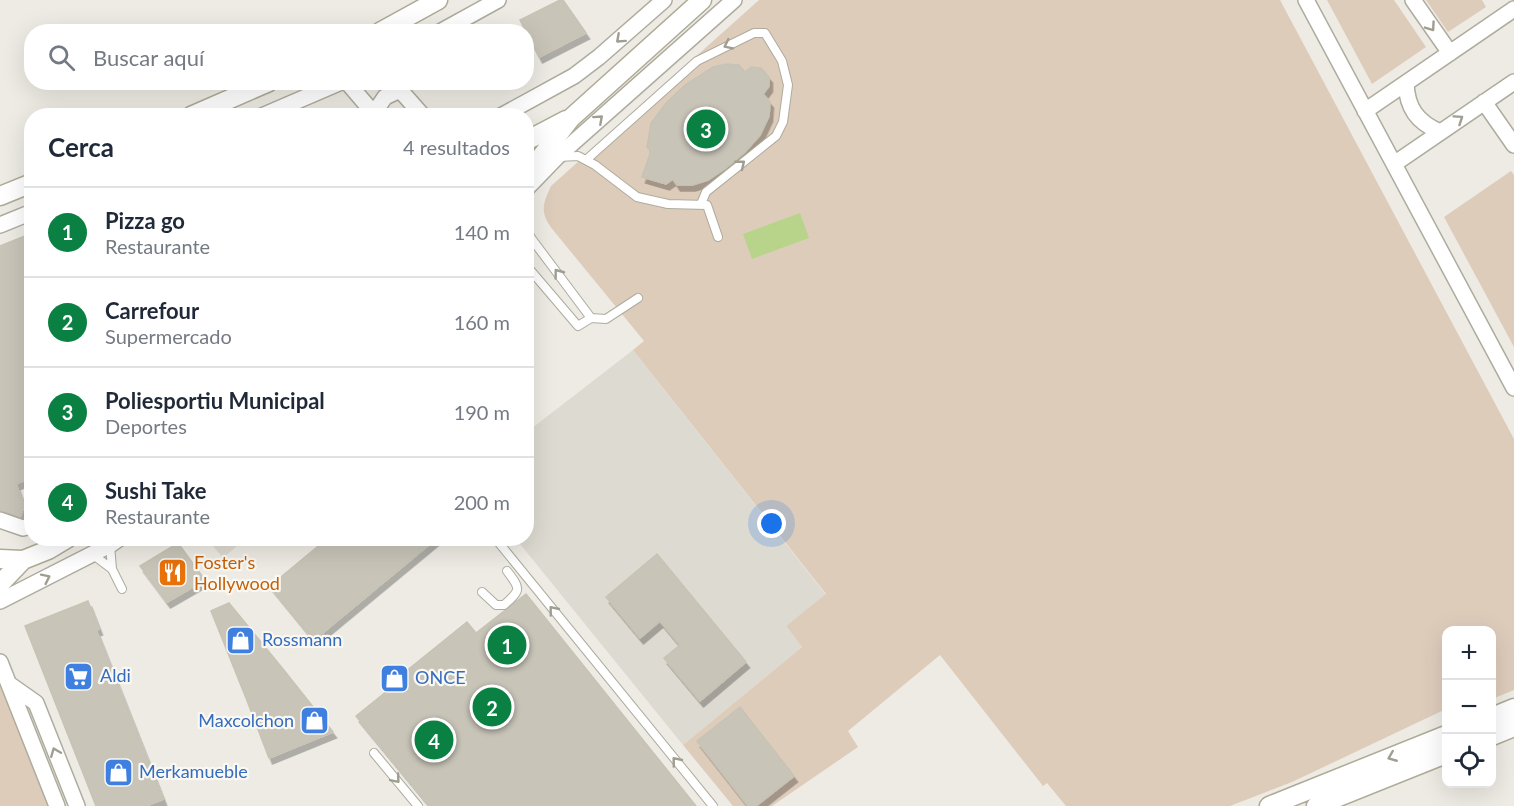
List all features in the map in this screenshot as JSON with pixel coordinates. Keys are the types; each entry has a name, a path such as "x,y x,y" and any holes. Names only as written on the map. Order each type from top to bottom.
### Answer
{"street":[{"path":"394,24 438,0"},
{"path":"454,24 498,0"},
{"path":"516,108 574,76 664,0"},
{"path":"534,166 571,118 702,0"},
{"path":"534,181 557,157 734,0"},
{"path":"1306,0 1514,388"},
{"path":"1413,0 1450,53"},
{"path":"1365,111 1450,53 1509,6"},
{"path":"1394,164 1514,82"},
{"path":"1406,83 1406,93 1413,111 1421,121 1440,132"},
{"path":"209,108 251,90"},
{"path":"280,108 322,90"},
{"path":"353,90 370,108"},
{"path":"379,108 385,97 393,90"},
{"path":"401,90 416,108"},
{"path":"1484,102 1514,145"},
{"path":"534,137 571,118"},
{"path":"0,196 24,186"},
{"path":"0,214 24,215"},
{"path":"0,225 24,215"},
{"path":"0,520 24,526"},
{"path":"0,559 23,560 55,546"},
{"path":"0,602 107,546"},
{"path":"0,584 23,560"},
{"path":"0,662 57,806"},
{"path":"9,684 36,703 77,806"},
{"path":"1496,715 1514,708"},
{"path":"1496,734 1514,727"},
{"path":"1269,806 1442,737"},
{"path":"1316,806 1442,756"}],"lane":[{"path":"586,160 697,61 754,33 765,33 782,61 788,85 783,122 776,136 706,192 701,204"},
{"path":"576,140 578,156"},
{"path":"557,157 578,156 595,165 637,197 668,204 707,205 718,237"},
{"path":"534,242 591,318"},
{"path":"534,274 578,326 591,318 606,319 638,298"},
{"path":"112,569 115,546"},
{"path":"502,546 713,806"},
{"path":"91,554 112,569 122,589"},
{"path":"482,592 496,605 504,605 516,595 518,588 515,580 507,571"},
{"path":"374,753 418,806"}],"shaded area":[{"path":"759,0 1280,0 1514,439 1514,690 1496,697 1496,626 1442,626 1442,711 1292,782 1230,806 1066,806 1047,783 1043,786 940,655 848,731 858,747 772,806 733,806 683,745 802,647 786,626 826,594 633,350 644,341 546,219 544,209 551,186"},
{"path":"1327,0 1394,0 1426,47 1372,84"},
{"path":"1426,0 1482,0 1486,7 1448,32"},
{"path":"1511,171 1514,175 1514,347 1444,217"},
{"path":"800,213 809,238 752,259 743,234"},
{"path":"633,350 826,595 786,626 802,647 683,745 522,546 534,546 534,427"},
{"path":"213,546 237,546 223,558"},
{"path":"0,680 50,806 0,806"}],"building":[{"path":"563,0 586,33 539,57 534,47 534,24 522,24 520,20"},
{"path":"727,64 739,65 745,72 751,67 761,68 769,77 769,86 763,94 770,102 769,116 760,135 745,152 708,180 692,185 677,185 673,179 666,184 642,177 651,151 647,147 651,123 666,103 685,85 713,67"},
{"path":"24,236 24,480 16,484 24,506 20,517 0,510 0,246"},
{"name":"Foster's Hollywood","path":"173,546 180,546 205,580 167,602 140,566"},
{"path":"318,546 427,546 314,640 270,586"},
{"path":"657,554 746,662 700,701 664,658 680,645 660,621 640,638 606,597"},
{"path":"526,594 696,806 430,806 356,716 397,683 394,681 467,622 476,633"},
{"name":"Aldi","path":"88,601 99,629 96,630 163,799 146,806 96,806 25,626"},
{"path":"229,603 333,732 269,758 211,611"},
{"path":"740,707 794,776 756,806 748,806 697,741"}],"place":[{"name":"Poliesportiu Municipal","path":"706,129"},
{"name":"Foster's Hollywood","path":"173,573"},
{"name":"Rossmann","path":"241,640"},
{"name":"Pizza go","path":"507,645"},
{"name":"Aldi","path":"79,676"},
{"name":"ONCE","path":"394,678"},
{"name":"Carrefour","path":"492,707"},
{"name":"Maxcolchon","path":"315,721"},
{"name":"Sushi Take","path":"434,740"},
{"name":"Merkamueble","path":"118,772"}]}
